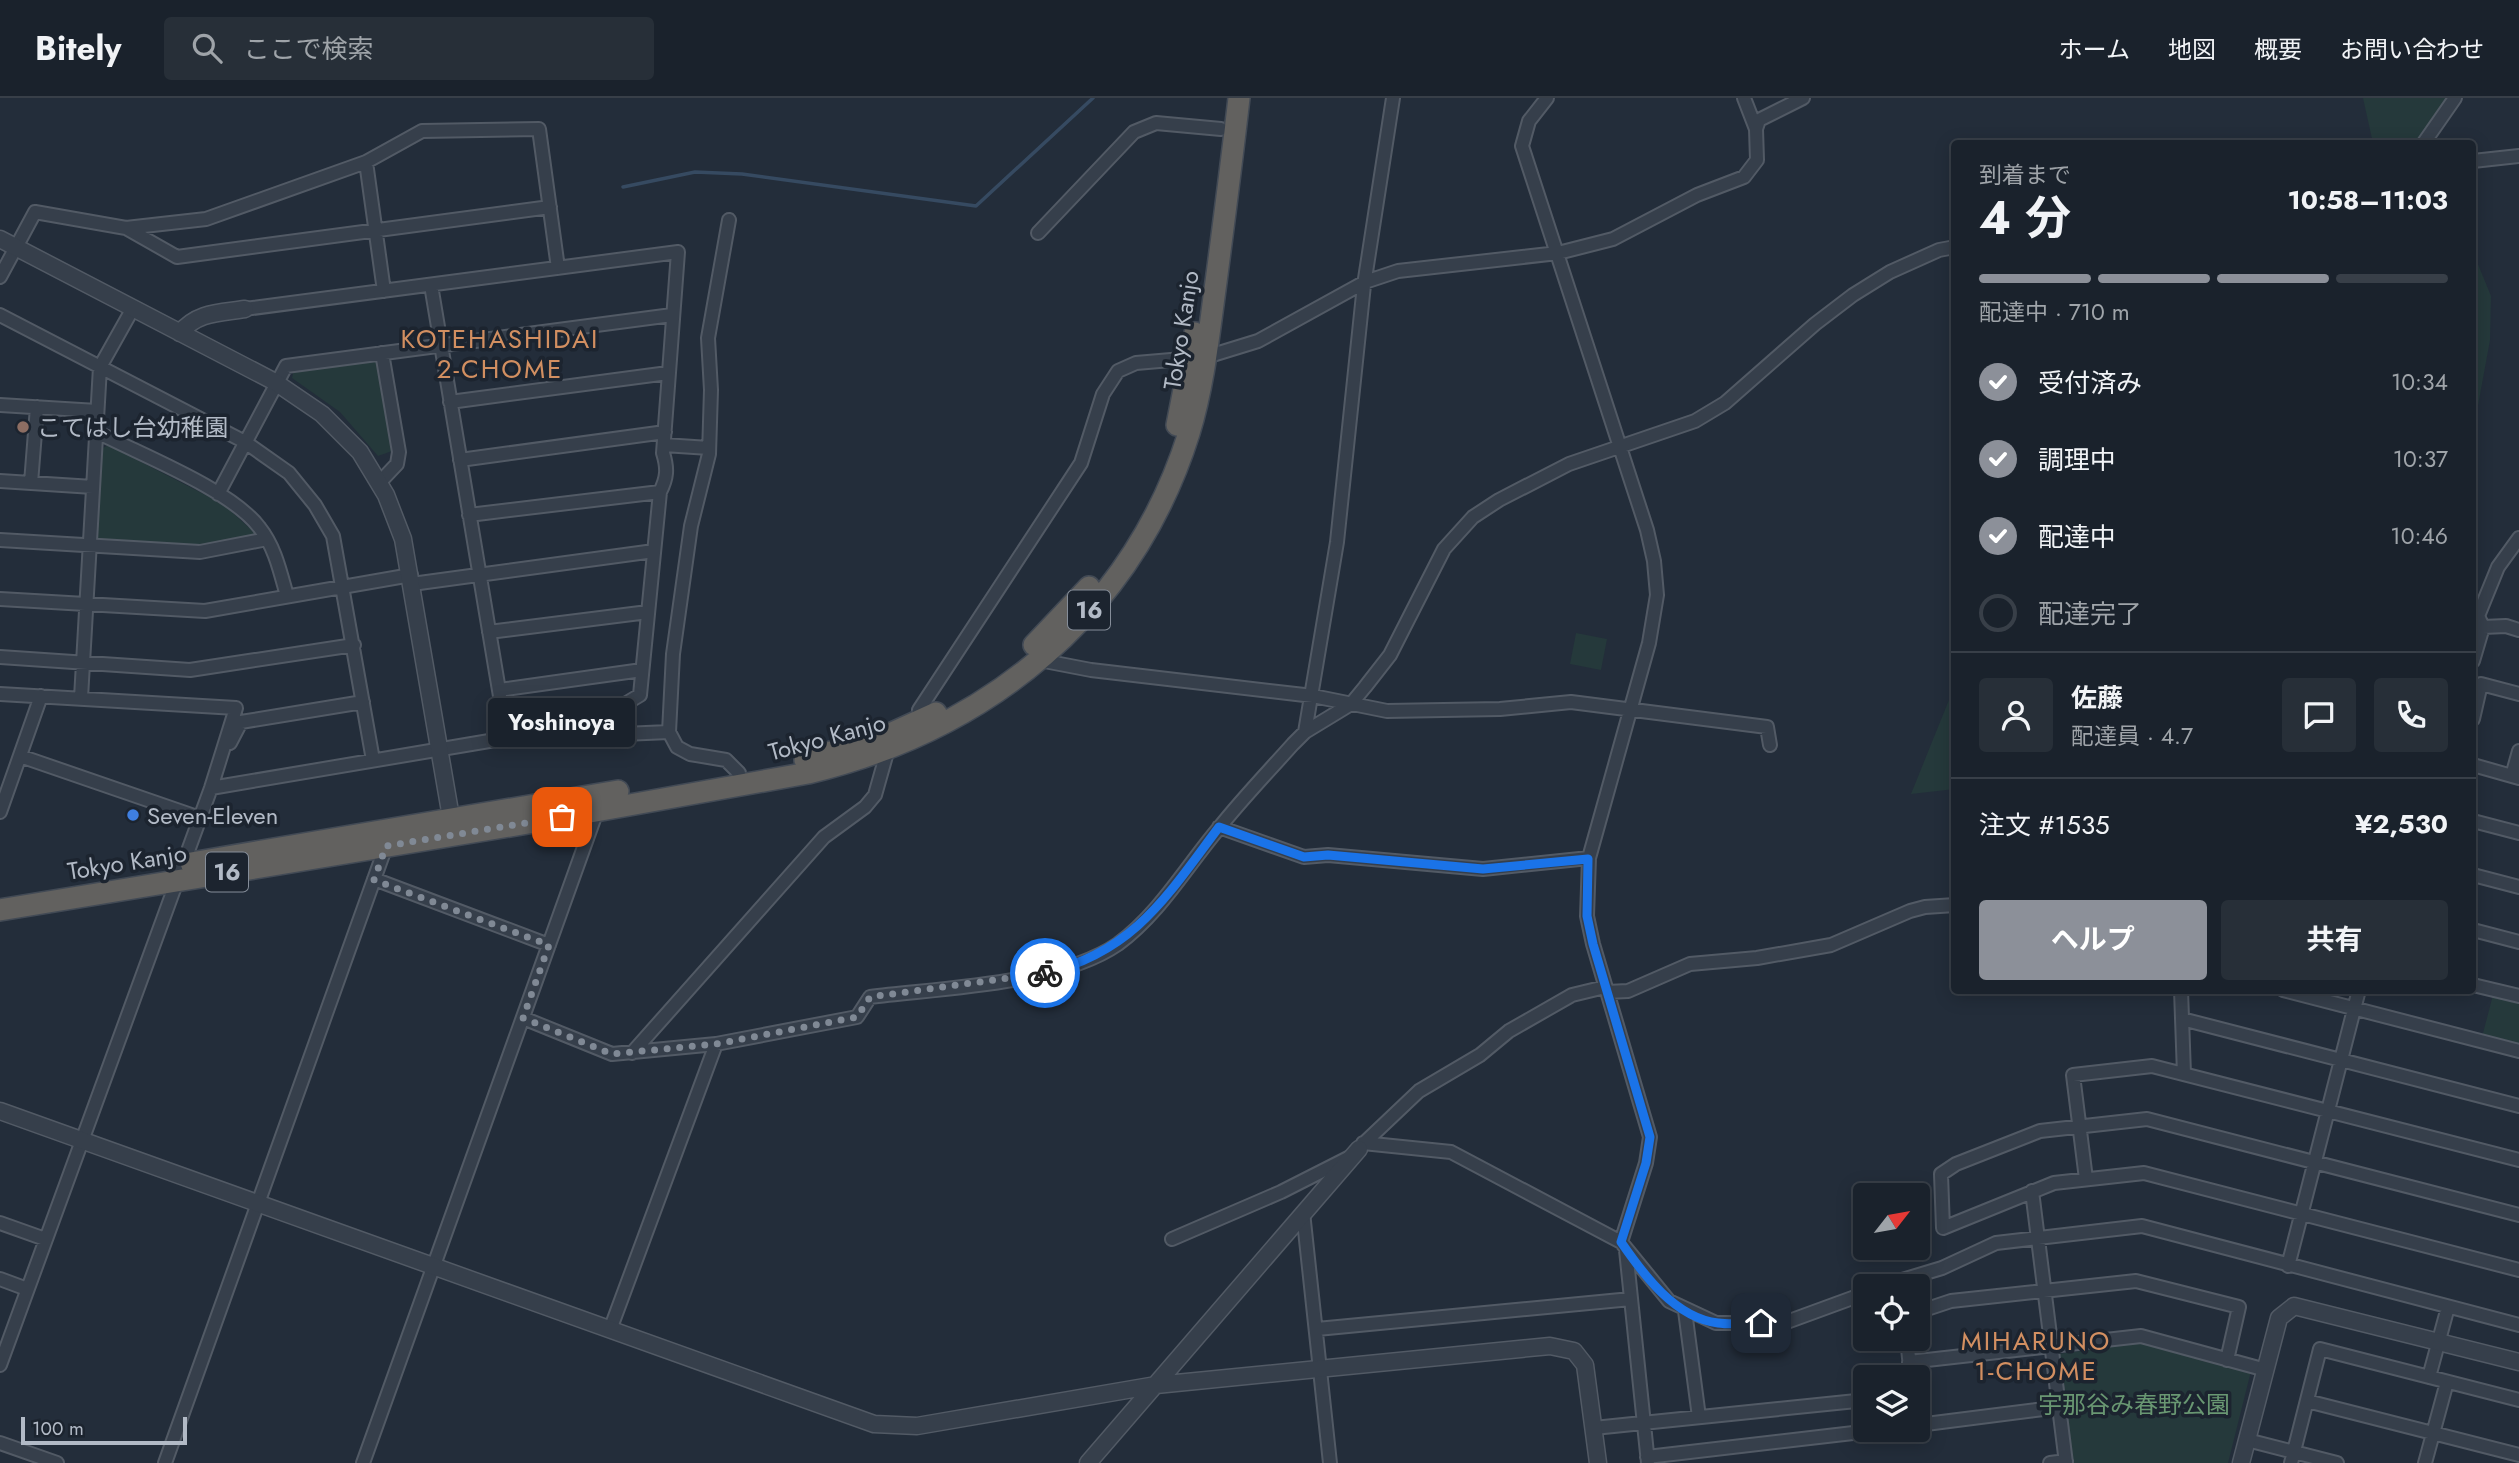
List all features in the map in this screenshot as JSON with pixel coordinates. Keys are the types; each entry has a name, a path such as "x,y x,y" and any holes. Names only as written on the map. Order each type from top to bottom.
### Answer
{"highway":[{"name":"Tokyo Kanjo","path":"600,802 811,759 890,734 920,721 1006,670 1080,599 1142,511 1162,467 1199,359 1225,98"},
{"name":"Tokyo Kanjo","path":"0,910 180,872 600,802 808,773 915,740 973,708 1039,660 1090,609 1126,562 1156,513 1189,432 1239,98"},
{"name":"Tokyo Kanjo","path":"0,895 386,846 453,826"}],"street":[{"path":"1305,732 1337,542 1365,282 1393,98"},
{"path":"1547,98 1529,121 1522,146 1647,530 1657,594 1649,643 1588,859 1587,916 1650,1137 1646,1163 1624,1246 1648,1460 1853,1433"},
{"path":"920,721 919,710 1081,463 1111,378 1125,366 1199,359 1276,333 1365,282 1417,268 1558,253 1613,239 1698,195 1744,177 1757,160 1756,129 1744,98"},
{"path":"1756,129 1767,114 1803,98"},
{"path":"2426,140 2455,98"},
{"path":"1038,233 1134,132 1156,123 1221,129"},
{"path":"0,277 35,212 126,228 206,219 366,162 422,131 539,129 558,268"},
{"path":"2476,161 2519,156"},
{"path":"366,162 384,291"},
{"path":"126,228 177,257 550,207"},
{"path":"729,219 708,338 709,448 691,526 676,628 669,732 677,747 690,754 726,761 739,773"},
{"path":"0,239 275,382 322,414 343,433 379,483 403,539 453,826"},
{"path":"523,1018 612,1054 716,1044 857,1017 870,997 1021,978 1090,958 1116,945 1145,920 1219,827 1305,732 1351,704 1390,656 1444,549 1473,517 1499,500 1569,464 1695,421 1726,403 1815,324 1853,295 1901,267 1939,250 1951,248"},
{"path":"180,333 190,320 202,315 678,253 664,439 668,467 660,492 640,695 610,713 506,738 211,788"},
{"path":"431,285 506,738"},
{"path":"81,698 100,367 132,310"},
{"path":"0,315 245,442 289,473 315,505 333,536 373,760"},
{"path":"218,494 275,382 286,366 673,315"},
{"path":"379,483 397,464 399,452 382,353"},
{"path":"450,402 668,373"},
{"path":"0,405 97,411"},
{"path":"31,483 37,407"},
{"path":"97,432 218,494 252,519 277,559 287,596"},
{"path":"460,460 664,439 709,448"},
{"path":"0,481 93,487"},
{"path":"470,515 660,492"},
{"path":"2476,651 2483,627 2478,616 2498,567 2519,538"},
{"path":"0,540 200,552 267,540"},
{"path":"0,599 205,611 344,587 480,574 654,551"},
{"path":"489,632 648,611"},
{"path":"2483,627 2506,626 2519,630"},
{"path":"0,657 210,669 354,645"},
{"path":"1039,660 1091,670 1312,696 1387,711 1500,709 1571,702 1767,727 1770,745"},
{"path":"499,690 642,670"},
{"path":"2476,707 2482,684 2519,694"},
{"path":"0,694 236,708 211,788 0,1365"},
{"path":"0,812 41,696"},
{"path":"224,746 234,741 241,722 363,702"},
{"path":"610,713 623,734 669,732"},
{"path":"632,1053 824,837 865,807 875,795 888,749"},
{"path":"2476,766 2516,777 2519,751"},
{"path":"20,756 200,818"},
{"path":"363,1463 600,802"},
{"path":"2476,822 2519,833"},
{"path":"1219,827 1304,857 1328,855 1483,869 1588,859"},
{"path":"164,1463 386,846"},
{"path":"2476,876 2519,887"},
{"path":"374,880 549,945"},
{"path":"1088,1463 1358,1149 1412,1096 1480,1055 1509,1031 1572,995 1606,989 1628,991 1690,964 1757,958 1830,944 1910,911 1951,906"},
{"path":"2476,931 2519,942"},
{"path":"2476,986 2519,996"},
{"path":"2181,994 2184,1074"},
{"path":"2298,994 2519,1051"},
{"path":"2288,1266 2358,994"},
{"path":"2182,1019 2519,1106"},
{"path":"610,1330 716,1044"},
{"path":"2086,1179 2073,1075 2152,1066 2519,1160"},
{"path":"0,1111 849,1415 897,1427 1156,1385 1563,1347 1574,1351 1585,1365 1598,1463"},
{"path":"2519,1215 2147,1119 2040,1132 1956,1164 1941,1174 1943,1228 2054,1183 2144,1173 2519,1270"},
{"path":"1172,1239 1280,1192 1358,1149 1451,1152 1624,1246 1669,1301 1685,1311 1716,1323 1784,1323 1853,1298"},
{"path":"2032,1191 2066,1462 2050,1463"},
{"path":"1303,1212 1330,1463"},
{"path":"0,1223 45,1239"},
{"path":"1922,1274 1942,1268 1996,1243 2142,1226 2519,1325"},
{"path":"0,1279 27,1289"},
{"path":"1930,1308 1951,1301 2136,1281 2239,1307 2227,1360"},
{"path":"1317,1329 1630,1299"},
{"path":"2241,1463 2279,1318 2294,1306 2519,1362"},
{"path":"2429,1377 2448,1307"},
{"path":"1685,1311 1699,1418"},
{"path":"1909,1362 2141,1336 2266,1370"},
{"path":"2293,1457 2320,1349 2519,1401"},
{"path":"1908,1351 1909,1365"},
{"path":"2425,1463 2446,1382"},
{"path":"1594,1428 1853,1400"},
{"path":"2307,1401 2519,1455"},
{"path":"1930,1423 2059,1407"},
{"path":"2247,1440 2293,1457 2337,1463"},
{"path":"0,1443 57,1463"}],"green space":[{"path":"2363,98 2452,98 2451,107 2418,140 2372,140"},
{"path":"2476,259 2491,296 2490,340 2476,417"},
{"path":"375,358 381,363 395,450 378,456 340,412 292,378 294,370"},
{"path":"108,445 223,504 256,534 254,539 197,549 101,543 96,537 100,450"},
{"path":"1576,633 1607,639 1601,670 1570,664"},
{"path":"1951,695 1951,789 1911,794"},
{"path":"2493,995 2519,1002 2519,1047 2482,1037"},
{"name":"宇那谷み春野公園","path":"2140,1343 2251,1371 2228,1463 2071,1463 2058,1354"}],"waterway":[{"path":"623,187 695,172 742,174 976,206 1093,98"}],"way so far":[{"path":"562,817 386,846 374,880 549,945 523,1018 612,1054 739,1040 857,1017 870,997 1045,973"}],"place":[{"name":"こてはし台幼稚園","path":"23,427"},
{"name":"Seven-Eleven","path":"133,815"},
{"name":"Yoshinoya","path":"562,817"}],"district":[{"name":"KOTEHASHIDAI 2-CHOME","path":"500,354"},
{"name":"MIHARUNO 1-CHOME","path":"2036,1356"}],"route":[{"path":"1045,973 1090,958 1116,945 1138,927 1160,905 1219,827 1304,857 1328,855 1483,869 1588,859 1587,916 1593,944 1650,1137 1646,1163 1621,1242 1669,1301 1685,1311 1716,1323 1761,1323"}]}
